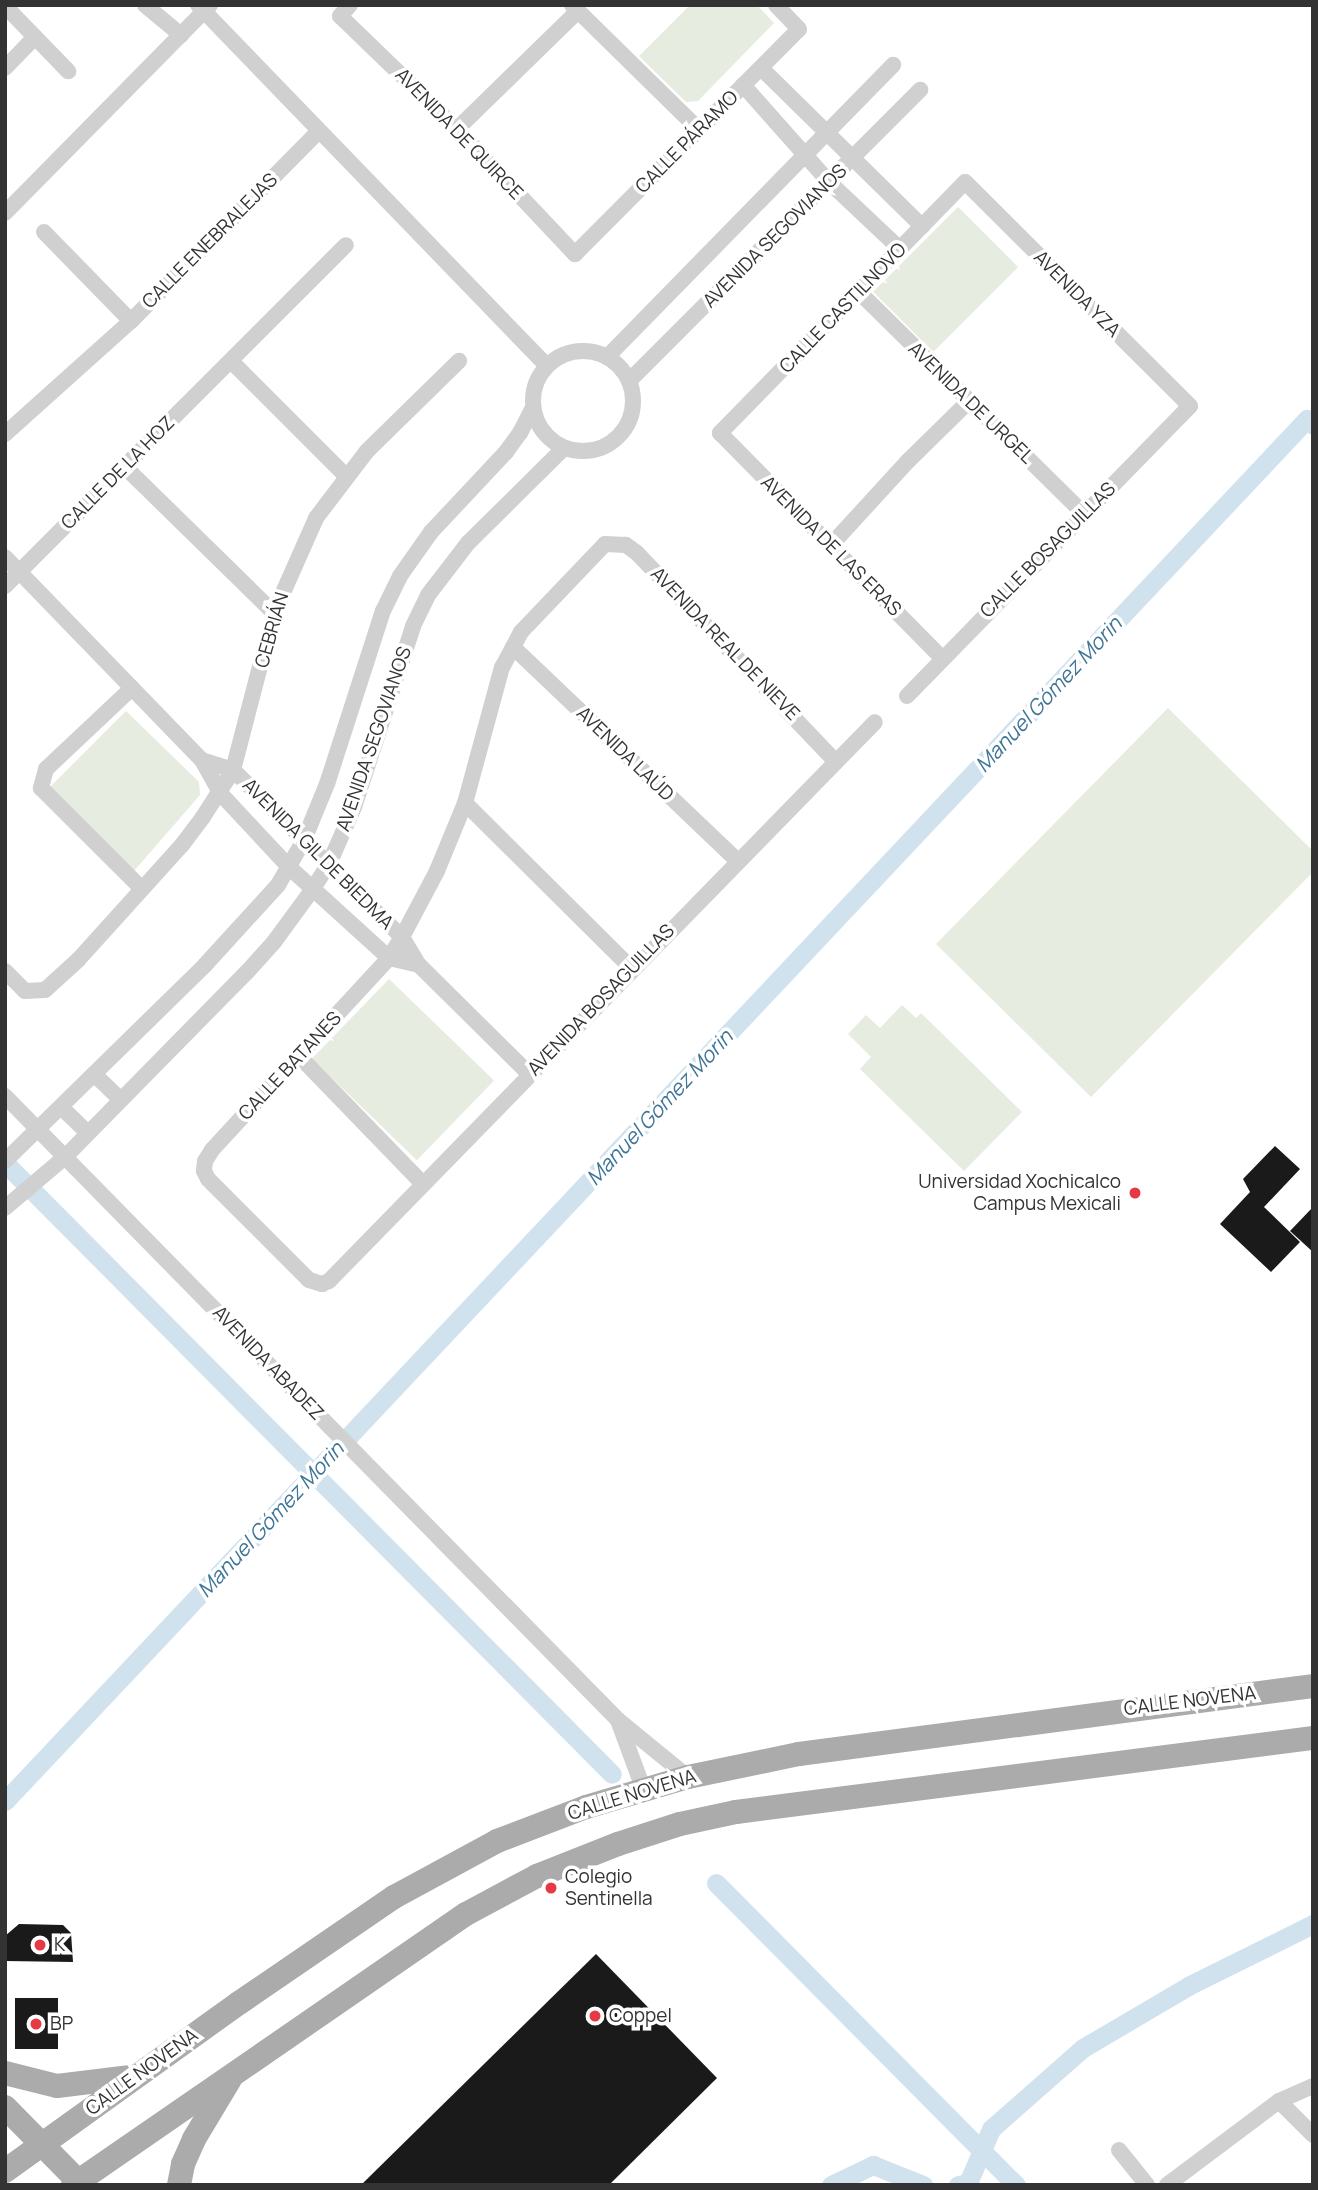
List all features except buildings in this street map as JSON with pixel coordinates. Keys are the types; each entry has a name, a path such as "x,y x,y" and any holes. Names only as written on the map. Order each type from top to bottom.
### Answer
{"main road":[{"name":"CALLE NOVENA","path":"5,2173 239,2003 394,1897 497,1841 643,1788 813,1752 1313,1686"},
{"path":"5,2107 78,2183 235,2071 466,1914 537,1876 618,1844 680,1824 763,1808 1313,1738"},
{"path":"179,2185 183,2164 194,2139 235,2071"},
{"path":"5,2073 57,2086 137,2076"},
{"path":"5,2173 16,2185"}],"street":[{"path":"145,5 181,35"},
{"name":"CALLE PÁRAMO","path":"575,254 799,29 776,5"},
{"path":"5,6 68,71"},
{"path":"5,213 181,35 204,7 318,132 547,366"},
{"path":"457,129 575,8 698,130"},
{"name":"AVENIDA DE QUIRCE","path":"345,10 575,254"},
{"path":"5,68 35,37"},
{"name":"AVENIDA SEGOVIANOS","path":"607,357 893,65"},
{"path":"761,68 922,226"},
{"path":"743,85 829,182 900,248"},
{"name":"AVENIDA SEGOVIANOS","path":"629,381 920,90"},
{"name":"CALLE ENEBRALEJAS","path":"44,232 131,321 318,132"},
{"name":"CALLE CASTILNOVO","path":"720,433 965,182"},
{"name":"AVENIDA YZA","path":"965,182 1189,406"},
{"name":"CALLE DE LA HOZ","path":"5,586 346,245"},
{"name":"AVENIDA DE URGEL","path":"858,291 1084,514"},
{"path":"8,424 131,321"},
{"path":"594,352 607,357 629,381 633,410 628,425 619,437 593,451 564,448 542,431 533,407 538,378 547,366 569,353 594,352"},
{"path":"231,361 345,475"},
{"name":"CEBRIÁN","path":"5,971 25,991 44,990 78,960 182,845 233,771 274,613 316,518 345,475 459,361"},
{"path":"831,544 908,461 969,401"},
{"name":"CALLE BOSAGUILLAS","path":"907,696 1189,406"},
{"name":"AVENIDA SEGOVIANOS","path":"5,1161 254,915 290,868 327,784 383,611 400,576 431,532 506,453 533,407"},
{"name":"AVENIDA DE LAS ERAS","path":"720,433 942,659"},
{"name":"AVENIDA SEGOVIANOS","path":"5,1208 65,1157 274,942 328,864 354,807 413,625 428,596 468,542 564,448"},
{"path":"125,467 274,613"},
{"name":"CALLE BATANES","path":"329,1281 322,1284 310,1280 208,1179 204,1171 205,1161 212,1150 389,958 437,871 465,803 502,667 521,632 605,544"},
{"name":"AVENIDA REAL DE NIEVE","path":"605,544 626,545 637,553 836,762"},
{"name":"AVENIDA GIL DE BIEDMA","path":"5,557 202,760 219,793 312,890 389,958 419,965"},
{"name":"AVENIDA LAÚD","path":"513,647 737,860"},
{"path":"132,688 46,769 41,788 141,888"},
{"name":"AVENIDA BOSAGUILLAS","path":"329,1281 737,860 876,722"},
{"name":"AVENIDA GIL DE BIEDMA","path":"202,760 233,771 402,937 419,965 529,1074"},
{"path":"465,803 632,970"},
{"path":"299,1056 422,1183"},
{"path":"94,1074 120,1099"},
{"name":"AVENIDA ABADEZ","path":"5,1096 618,1720 688,1777"},
{"path":"61,1107 88,1133"},
{"name":"AVENIDA ABADEZ","path":"618,1720 643,1788"},
{"path":"1167,2185 1279,2101 1313,2086"},
{"path":"1279,2101 1313,2135"},
{"path":"1119,2150 1147,2185"}],"shaded area":[{"path":"690,5 757,5 774,23 698,101 686,102 639,56"},
{"path":"958,207 1018,267 933,352 873,292"},
{"path":"1168,708 1313,851 1313,872 1091,1097 936,944"},
{"path":"126,711 199,782 200,795 134,871 48,789"},
{"path":"389,979 494,1080 417,1160 312,1059"},
{"path":"902,1005 916,1018 921,1013 1022,1112 964,1171 860,1069 871,1057 848,1034 866,1015 880,1028"}],"waterway":[{"name":"Manuel Gómez Morin","path":"5,1801 1307,419 1313,425"},
{"path":"5,1163 612,1774"},
{"path":"716,1883 1016,2185"},
{"path":"958,2185 968,2183 991,2129 1083,2048 1190,1985 1313,1924"},
{"path":"831,2185 873,2165 923,2185"}],"place":[{"name":"Universidad Xochicalco Campus Mexicali","path":"1135,1193"},
{"name":"Colegio Sentinella","path":"551,1888"},
{"name":"K","path":"40,1945"},
{"name":"Coppel","path":"595,2016"},
{"name":"BP","path":"36,2024"}]}
